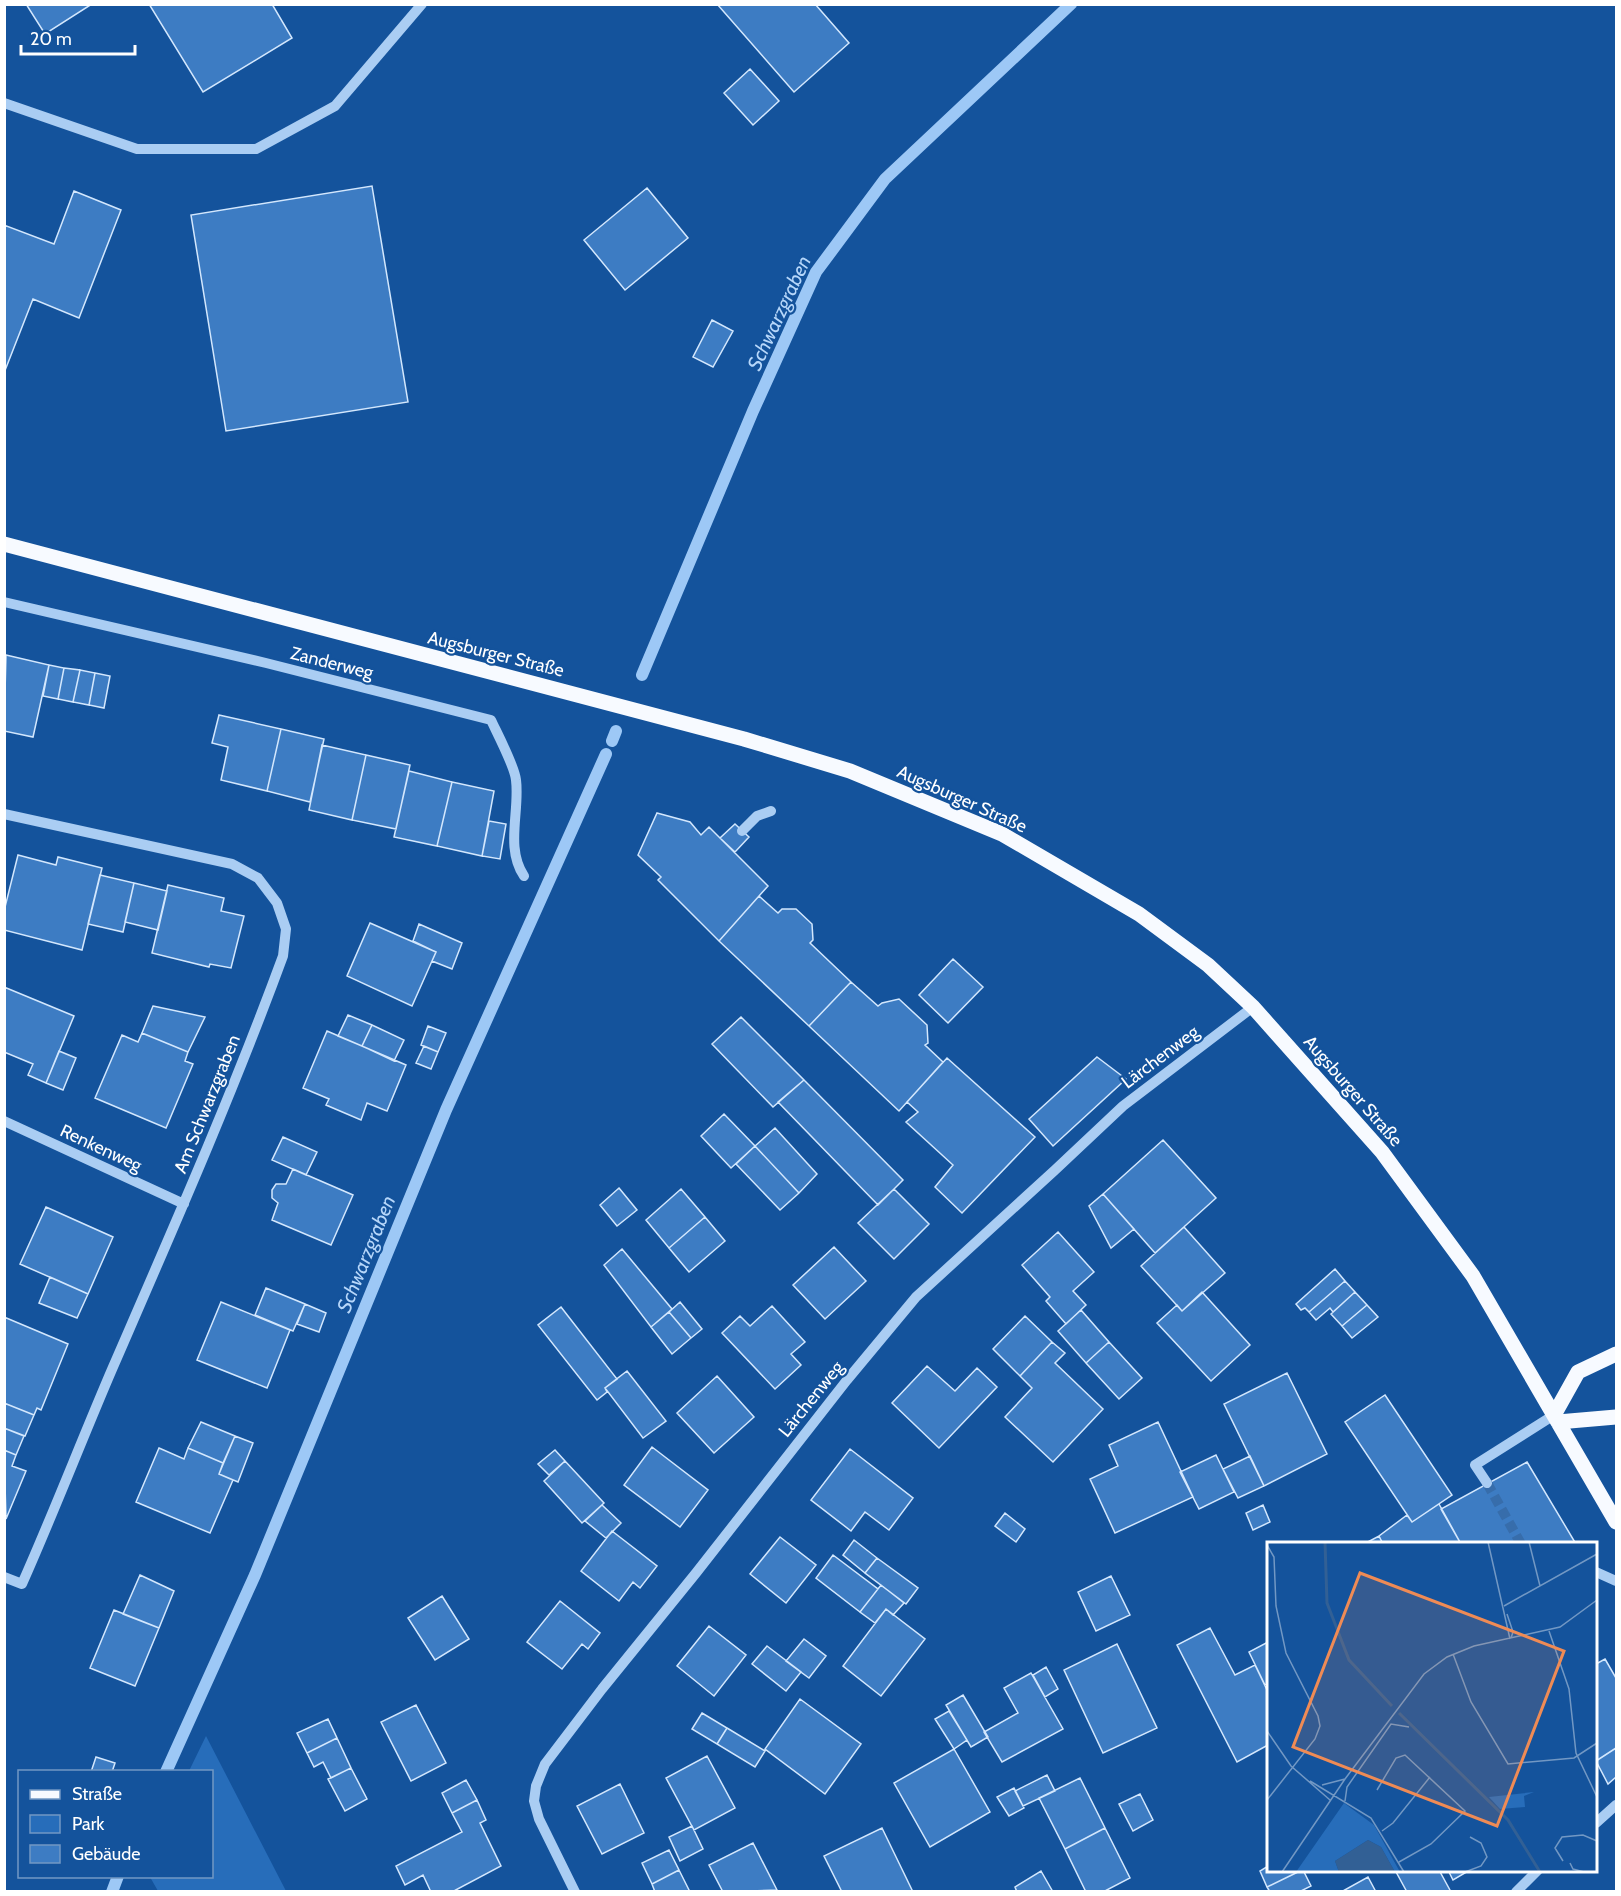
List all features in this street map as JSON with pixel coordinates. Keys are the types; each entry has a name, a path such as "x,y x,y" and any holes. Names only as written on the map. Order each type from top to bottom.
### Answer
{"main road":[{"name":"Augsburger Straße","path":"4,544 744,739 850,771 1002,834 1139,914 1208,965 1253,1007 1382,1152 1473,1276 1617,1522"},
{"path":"1617,1354 1578,1372 1556,1419 1617,1417"}],"street":[{"path":"4,103 137,149 256,149 335,106 422,4"},
{"name":"Zanderweg","path":"4,602 266,663 491,720 516,778 514,840 518,867 524,876"},
{"path":"742,831 757,816 771,811"},
{"name":"Am Schwarzgraben","path":"4,814 232,864 258,878 277,903 286,929 283,956 219,1121 22,1584 4,1577"},
{"name":"Lärchenweg","path":"575,1892 539,1819 534,1801 536,1786 545,1764 602,1689 915,1297 1123,1106 1253,1007"},
{"name":"Renkenweg","path":"4,1121 184,1204"},
{"path":"1487,1483 1475,1465 1556,1419"},
{"path":"1597,1572 1617,1581"},
{"path":"1597,1821 1617,1805"},
{"path":"1516,1892 1536,1872"}],"green space":[{"path":"206,1736 286,1891 158,1891 151,1878 213,1878 213,1770 189,1770"}],"building":[{"path":"26,4 92,4 45,34"},
{"path":"149,4 272,4 292,38 203,92"},
{"path":"717,4 815,4 849,43 794,92"},
{"path":"750,69 779,101 753,125 724,93"},
{"path":"372,186 408,402 226,431 191,215"},
{"path":"647,188 688,238 625,290 584,240"},
{"path":"74,191 121,210 79,318 33,299 4,373 4,225 54,244"},
{"path":"712,320 733,331 713,367 693,357"},
{"path":"6,655 49,665 33,737 4,731"},
{"path":"49,665 64,668 58,699 43,696"},
{"path":"64,668 80,670 73,702 58,699"},
{"path":"80,670 95,673 89,705 73,702"},
{"path":"95,673 110,676 104,708 89,705"},
{"path":"219,715 281,729 267,791 221,780 228,747 212,743"},
{"path":"281,729 324,739 310,802 267,791"},
{"path":"322,745 366,755 352,820 309,810"},
{"path":"366,755 410,765 396,829 352,820"},
{"path":"409,771 452,782 437,846 394,837"},
{"path":"452,782 494,791 482,856 437,846"},
{"path":"657,813 690,822 701,835 709,827 768,886 719,941 658,880 661,877 638,855"},
{"path":"489,821 506,824 500,859 482,856"},
{"path":"735,824 749,837 735,852 720,838"},
{"path":"18,855 56,865 58,857 102,868 82,950 4,930 4,911"},
{"path":"100,875 134,883 123,932 88,924"},
{"path":"134,883 167,891 158,930 125,922"},
{"path":"168,885 224,898 221,911 244,916 231,968 210,964 209,967 152,953"},
{"path":"759,896 778,913 782,909 796,909 812,924 813,940 810,943 851,982 809,1026 719,941"},
{"path":"370,923 436,952 412,1006 347,976"},
{"path":"419,924 462,943 452,969 432,961 436,952 413,941"},
{"path":"953,959 983,987 948,1023 919,995"},
{"path":"851,982 878,1006 899,999 927,1025 928,1043 925,1045 943,1062 899,1111 809,1026"},
{"path":"4,987 74,1016 46,1083 28,1075 33,1064 4,1052"},
{"path":"153,1006 205,1017 188,1052 142,1033"},
{"path":"348,1015 372,1025 362,1046 338,1036"},
{"path":"741,1017 804,1080 773,1107 712,1044"},
{"path":"372,1025 404,1040 394,1061 362,1046"},
{"path":"428,1026 446,1033 438,1052 421,1045"},
{"path":"327,1031 406,1065 387,1111 367,1103 361,1120 326,1105 329,1099 303,1088"},
{"path":"142,1033 188,1052 185,1061 193,1064 166,1128 95,1098 122,1035 138,1042"},
{"path":"424,1046 438,1052 431,1069 416,1063"},
{"path":"59,1051 76,1058 63,1090 46,1083"},
{"path":"1097,1057 1126,1079 1053,1146 1029,1119"},
{"path":"947,1058 1035,1137 962,1213 935,1187 953,1165 906,1122 918,1112 907,1102"},
{"path":"804,1080 903,1180 878,1205 778,1102"},
{"path":"724,1114 755,1146 731,1168 701,1136"},
{"path":"775,1128 817,1174 799,1193 755,1146"},
{"path":"283,1137 317,1152 306,1175 272,1160"},
{"path":"1163,1140 1216,1198 1155,1253 1103,1194"},
{"path":"755,1146 799,1193 780,1210 736,1164"},
{"path":"293,1169 353,1195 331,1245 272,1220 278,1203 272,1198 272,1190 276,1184 286,1184"},
{"path":"619,1188 637,1210 617,1226 600,1205"},
{"path":"681,1189 705,1217 669,1248 646,1220"},
{"path":"894,1189 929,1224 894,1259 858,1223"},
{"path":"1103,1194 1134,1229 1111,1248 1089,1206"},
{"path":"46,1207 113,1237 88,1294 20,1264"},
{"path":"705,1217 725,1241 689,1272 669,1248"},
{"path":"1184,1227 1225,1273 1182,1311 1141,1266"},
{"path":"1058,1232 1094,1272 1073,1291 1086,1305 1066,1324 1046,1301 1050,1297 1022,1265"},
{"path":"834,1247 866,1281 825,1319 793,1285"},
{"path":"622,1249 672,1309 651,1327 604,1265"},
{"path":"1335,1269 1345,1281 1309,1312 1305,1308 1301,1310 1296,1304"},
{"path":"50,1277 88,1294 77,1318 39,1303"},
{"path":"1345,1281 1355,1292 1333,1312 1330,1308 1316,1320 1309,1312"},
{"path":"266,1288 305,1304 293,1331 255,1315"},
{"path":"1202,1292 1250,1345 1211,1381 1157,1323 1177,1305 1182,1311"},
{"path":"1355,1292 1367,1305 1342,1326 1331,1314"},
{"path":"221,1302 290,1330 267,1388 197,1360"},
{"path":"680,1302 702,1329 691,1338 669,1312"},
{"path":"305,1304 326,1313 319,1332 297,1324"},
{"path":"1367,1305 1378,1317 1352,1338 1342,1326"},
{"path":"772,1306 805,1342 791,1354 801,1365 775,1389 722,1333 740,1316 750,1326"},
{"path":"561,1307 617,1379 605,1388 607,1392 597,1400 538,1325"},
{"path":"1081,1310 1109,1342 1086,1363 1058,1331"},
{"path":"669,1312 691,1338 672,1354 651,1327"},
{"path":"1025,1316 1052,1342 1020,1376 993,1349"},
{"path":"4,1317 68,1344 41,1410 37,1408 34,1415 4,1403"},
{"path":"1052,1342 1065,1353 1055,1363 1103,1409 1053,1462 1005,1417 1032,1388 1020,1376"},
{"path":"1109,1342 1142,1378 1119,1399 1086,1363"},
{"path":"927,1366 955,1391 977,1368 997,1387 939,1448 892,1403"},
{"path":"627,1371 666,1421 643,1438 605,1388"},
{"path":"1287,1373 1327,1454 1264,1486 1224,1404"},
{"path":"717,1376 754,1417 714,1453 677,1413"},
{"path":"1385,1395 1452,1495 1412,1522 1345,1422"},
{"path":"4,1403 34,1415 25,1436 4,1428"},
{"path":"201,1422 235,1436 223,1463 188,1448"},
{"path":"1158,1422 1193,1497 1115,1533 1090,1479 1118,1466 1109,1445"},
{"path":"4,1428 24,1436 16,1455 4,1450"},
{"path":"235,1436 253,1443 238,1482 219,1474"},
{"path":"652,1447 708,1490 680,1527 624,1485"},
{"path":"159,1448 184,1459 188,1448 223,1463 219,1474 233,1480 210,1533 136,1502"},
{"path":"850,1449 913,1498 889,1530 865,1512 851,1531 811,1500"},
{"path":"4,1450 16,1455 12,1466 26,1471 6,1519"},
{"path":"555,1450 565,1461 549,1475 538,1464"},
{"path":"1216,1455 1234,1492 1199,1509 1180,1472"},
{"path":"1250,1456 1264,1486 1238,1498 1223,1469"},
{"path":"565,1461 604,1503 582,1523 544,1481"},
{"path":"1527,1462 1575,1542 1460,1542 1441,1509"},
{"path":"1439,1504 1460,1542 1382,1542 1379,1536 1407,1515 1412,1522"},
{"path":"602,1505 621,1523 606,1538 585,1521"},
{"path":"1263,1505 1270,1522 1253,1530 1246,1513"},
{"path":"1005,1513 1025,1529 1016,1542 995,1526"},
{"path":"612,1531 657,1566 640,1588 633,1582 619,1601 581,1571"},
{"path":"1379,1536 1382,1542 1368,1542"},
{"path":"780,1537 816,1565 786,1603 750,1574"},
{"path":"854,1540 877,1558 865,1573 843,1555"},
{"path":"833,1555 878,1589 860,1612 816,1578"},
{"path":"877,1558 918,1588 906,1604 865,1573"},
{"path":"140,1575 174,1591 159,1628 123,1614"},
{"path":"1111,1576 1130,1615 1096,1631 1078,1592"},
{"path":"881,1585 904,1603 893,1615 886,1609 875,1623 860,1612"},
{"path":"442,1596 469,1639 435,1660 408,1618"},
{"path":"560,1601 600,1633 588,1649 582,1644 562,1669 527,1642"},
{"path":"886,1609 925,1639 881,1696 843,1666"},
{"path":"114,1610 159,1628 135,1686 90,1668"},
{"path":"709,1626 746,1655 714,1696 677,1666"},
{"path":"1210,1628 1235,1675 1255,1665 1267,1690 1267,1746 1237,1762 1177,1645"},
{"path":"804,1639 826,1656 809,1678 786,1661"},
{"path":"1267,1643 1267,1684 1265,1685 1249,1652"},
{"path":"1117,1644 1157,1728 1103,1753 1064,1670"},
{"path":"767,1646 801,1672 786,1691 752,1664"},
{"path":"1605,1659 1616,1678 1616,1748 1597,1760 1597,1663"},
{"path":"1046,1667 1058,1689 1045,1697 1033,1675"},
{"path":"1031,1673 1063,1729 1002,1762 984,1732 1018,1713 1004,1688"},
{"path":"963,1695 988,1737 971,1747 946,1705"},
{"path":"800,1699 861,1744 825,1794 765,1749"},
{"path":"416,1705 446,1763 411,1781 381,1722"},
{"path":"949,1711 967,1740 954,1749 935,1719"},
{"path":"702,1713 727,1728 717,1744 692,1729"},
{"path":"328,1719 337,1738 307,1753 297,1733"},
{"path":"727,1728 765,1751 755,1767 717,1744"},
{"path":"337,1738 351,1768 331,1778 323,1762 314,1767 307,1753"},
{"path":"1616,1748 1616,1777 1608,1784 1597,1763 1597,1760"},
{"path":"954,1749 990,1812 930,1847 894,1783"},
{"path":"707,1756 735,1808 694,1830 666,1778"},
{"path":"96,1757 115,1763 113,1770 92,1770"},
{"path":"351,1768 367,1799 345,1811 328,1779"},
{"path":"1047,1775 1055,1791 1023,1806 1015,1791"},
{"path":"1080,1778 1105,1828 1065,1849 1039,1798"},
{"path":"466,1780 477,1800 452,1813 442,1793"},
{"path":"620,1784 644,1833 602,1854 577,1806"},
{"path":"1014,1788 1024,1808 1009,1816 997,1797"},
{"path":"1140,1794 1153,1820 1133,1831 1119,1804"},
{"path":"477,1800 486,1820 480,1823 501,1866 452,1892 431,1892 423,1875 405,1885 396,1866 462,1832 452,1813"},
{"path":"692,1826 703,1849 680,1861 669,1837"},
{"path":"882,1828 913,1892 842,1892 824,1856"},
{"path":"1105,1828 1130,1878 1103,1892 1086,1892 1065,1849"},
{"path":"753,1843 777,1890 723,1892 709,1865"},
{"path":"669,1850 679,1870 652,1884 642,1863"},
{"path":"1267,1867 1267,1872 1298,1872 1267,1887 1260,1871"},
{"path":"679,1870 690,1892 655,1892 652,1884"},
{"path":"1041,1871 1053,1892 1017,1892 1015,1887"},
{"path":"1299,1872 1304,1872 1311,1886 1299,1892 1270,1892 1267,1887"},
{"path":"1396,1872 1440,1872 1451,1892 1407,1892"},
{"path":"1449,1872 1467,1872 1453,1880"},
{"path":"1368,1877 1376,1892 1341,1892"}],"waterway":[{"name":"Schwarzgraben","path":"642,675 753,411 816,272 885,179 1071,4"},
{"name":"Schwarzgraben","path":"612,741 616,731"},
{"name":"Schwarzgraben","path":"167,1770 255,1575 446,1110 606,754"},
{"name":"Schwarzgraben","path":"112,1892 117,1878"}],"tunnel":[{"path":"1487,1483 1520,1542"}]}
